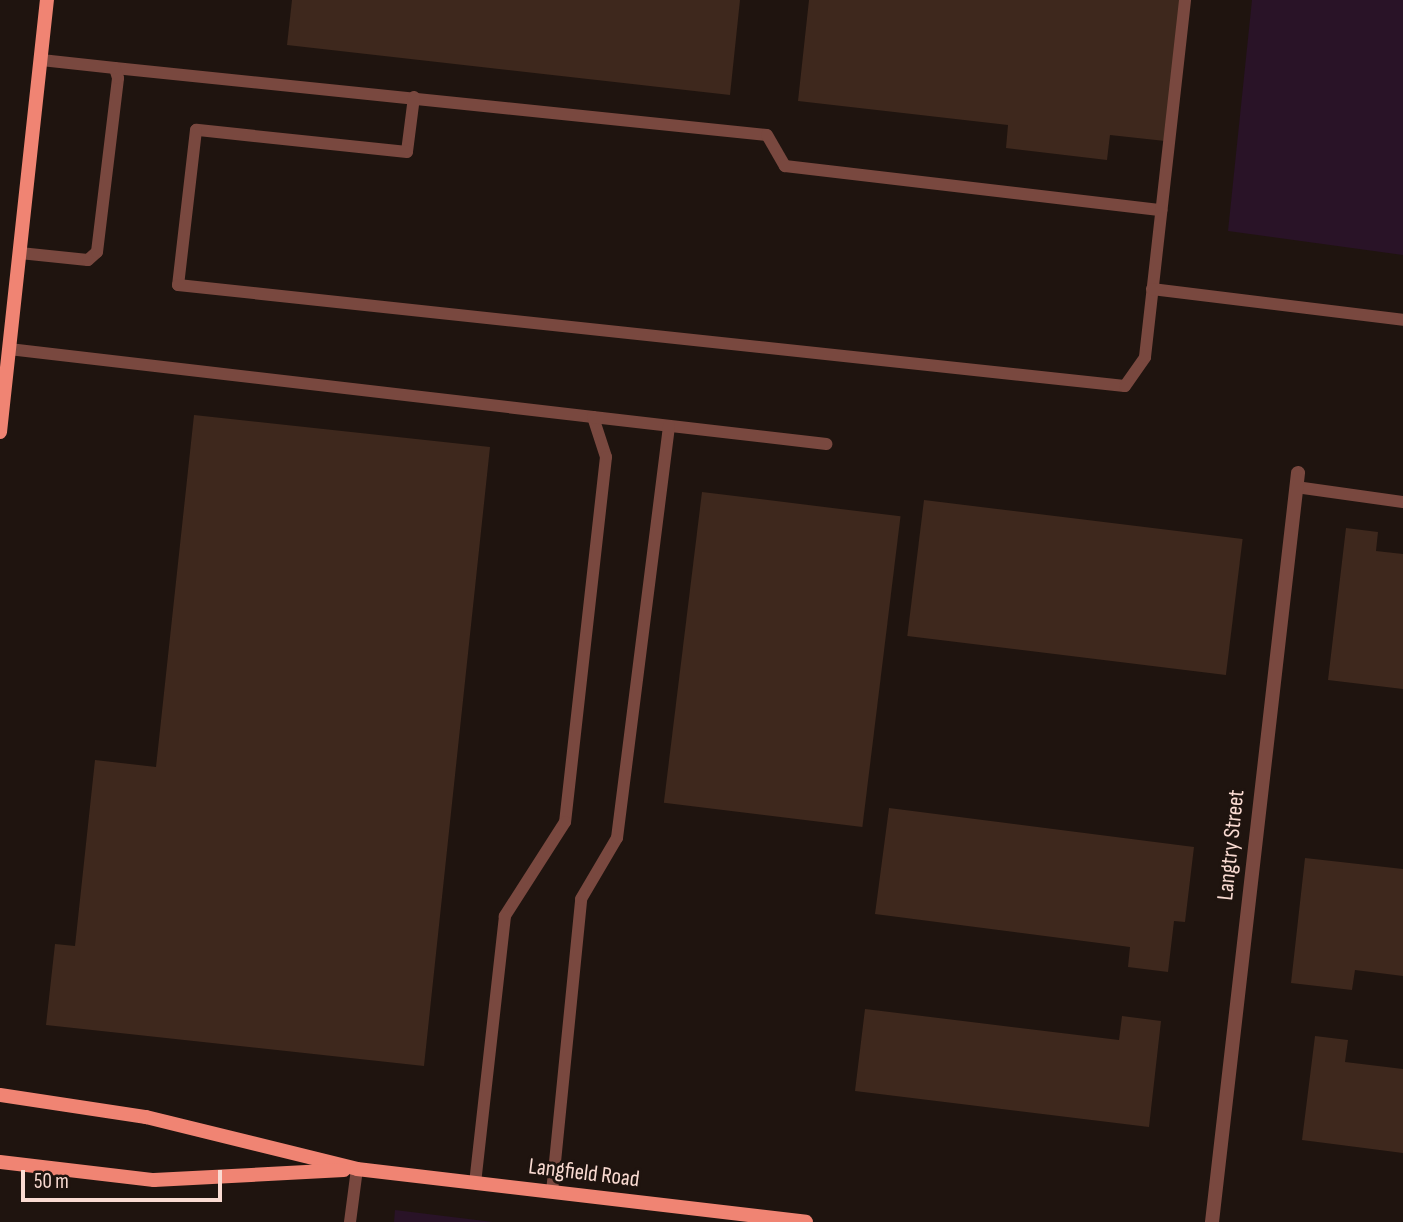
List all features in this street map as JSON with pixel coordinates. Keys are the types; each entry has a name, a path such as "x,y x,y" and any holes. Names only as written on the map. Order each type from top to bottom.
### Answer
{"street":[{"path":"0,432 5,348 20,253 47,0"},
{"name":"Langtry Street","path":"1212,1222 1297,480"},
{"name":"Langfield Road","path":"0,1095 146,1117 357,1169 806,1222"},
{"name":"Langfield Road","path":"0,1162 154,1180 357,1169"}],"lane":[{"path":"414,97 407,152 196,130 177,285 1125,386 1145,357 1185,0"},
{"path":"41,60 767,135 785,166 1161,210"},
{"path":"20,253 88,260 97,252 118,78 115,68"},
{"path":"1152,289 1403,320"},
{"path":"5,348 826,444"},
{"path":"475,1183 505,916 565,822 606,457 593,417"},
{"path":"552,1192 581,899 617,838 669,426"},
{"path":"1297,480 1403,502"},
{"path":"350,1222 357,1169"}],"shaded area":[{"path":"1252,0 1403,0 1403,255 1228,231"},
{"path":"395,1210 493,1222 394,1222"}],"building":[{"path":"292,0 740,0 730,95 287,45"},
{"path":"809,0 1180,0 1165,141 1110,135 1107,160 1006,148 1008,125 798,101"},
{"path":"194,415 490,447 424,1066 46,1025 55,944 75,946 95,760 156,767"},
{"path":"702,492 901,516 862,827 664,803"},
{"path":"924,500 1243,539 1226,675 907,636"},
{"path":"1346,528 1378,532 1376,551 1403,554 1403,689 1328,680"},
{"path":"889,808 1194,847 1185,922 1174,921 1168,972 1128,967 1130,947 875,914"},
{"path":"1305,858 1403,869 1403,976 1355,970 1352,990 1291,983"},
{"path":"865,1009 1119,1040 1122,1016 1161,1021 1149,1127 855,1091"},
{"path":"1315,1036 1348,1040 1345,1062 1403,1069 1403,1153 1302,1140"}]}
